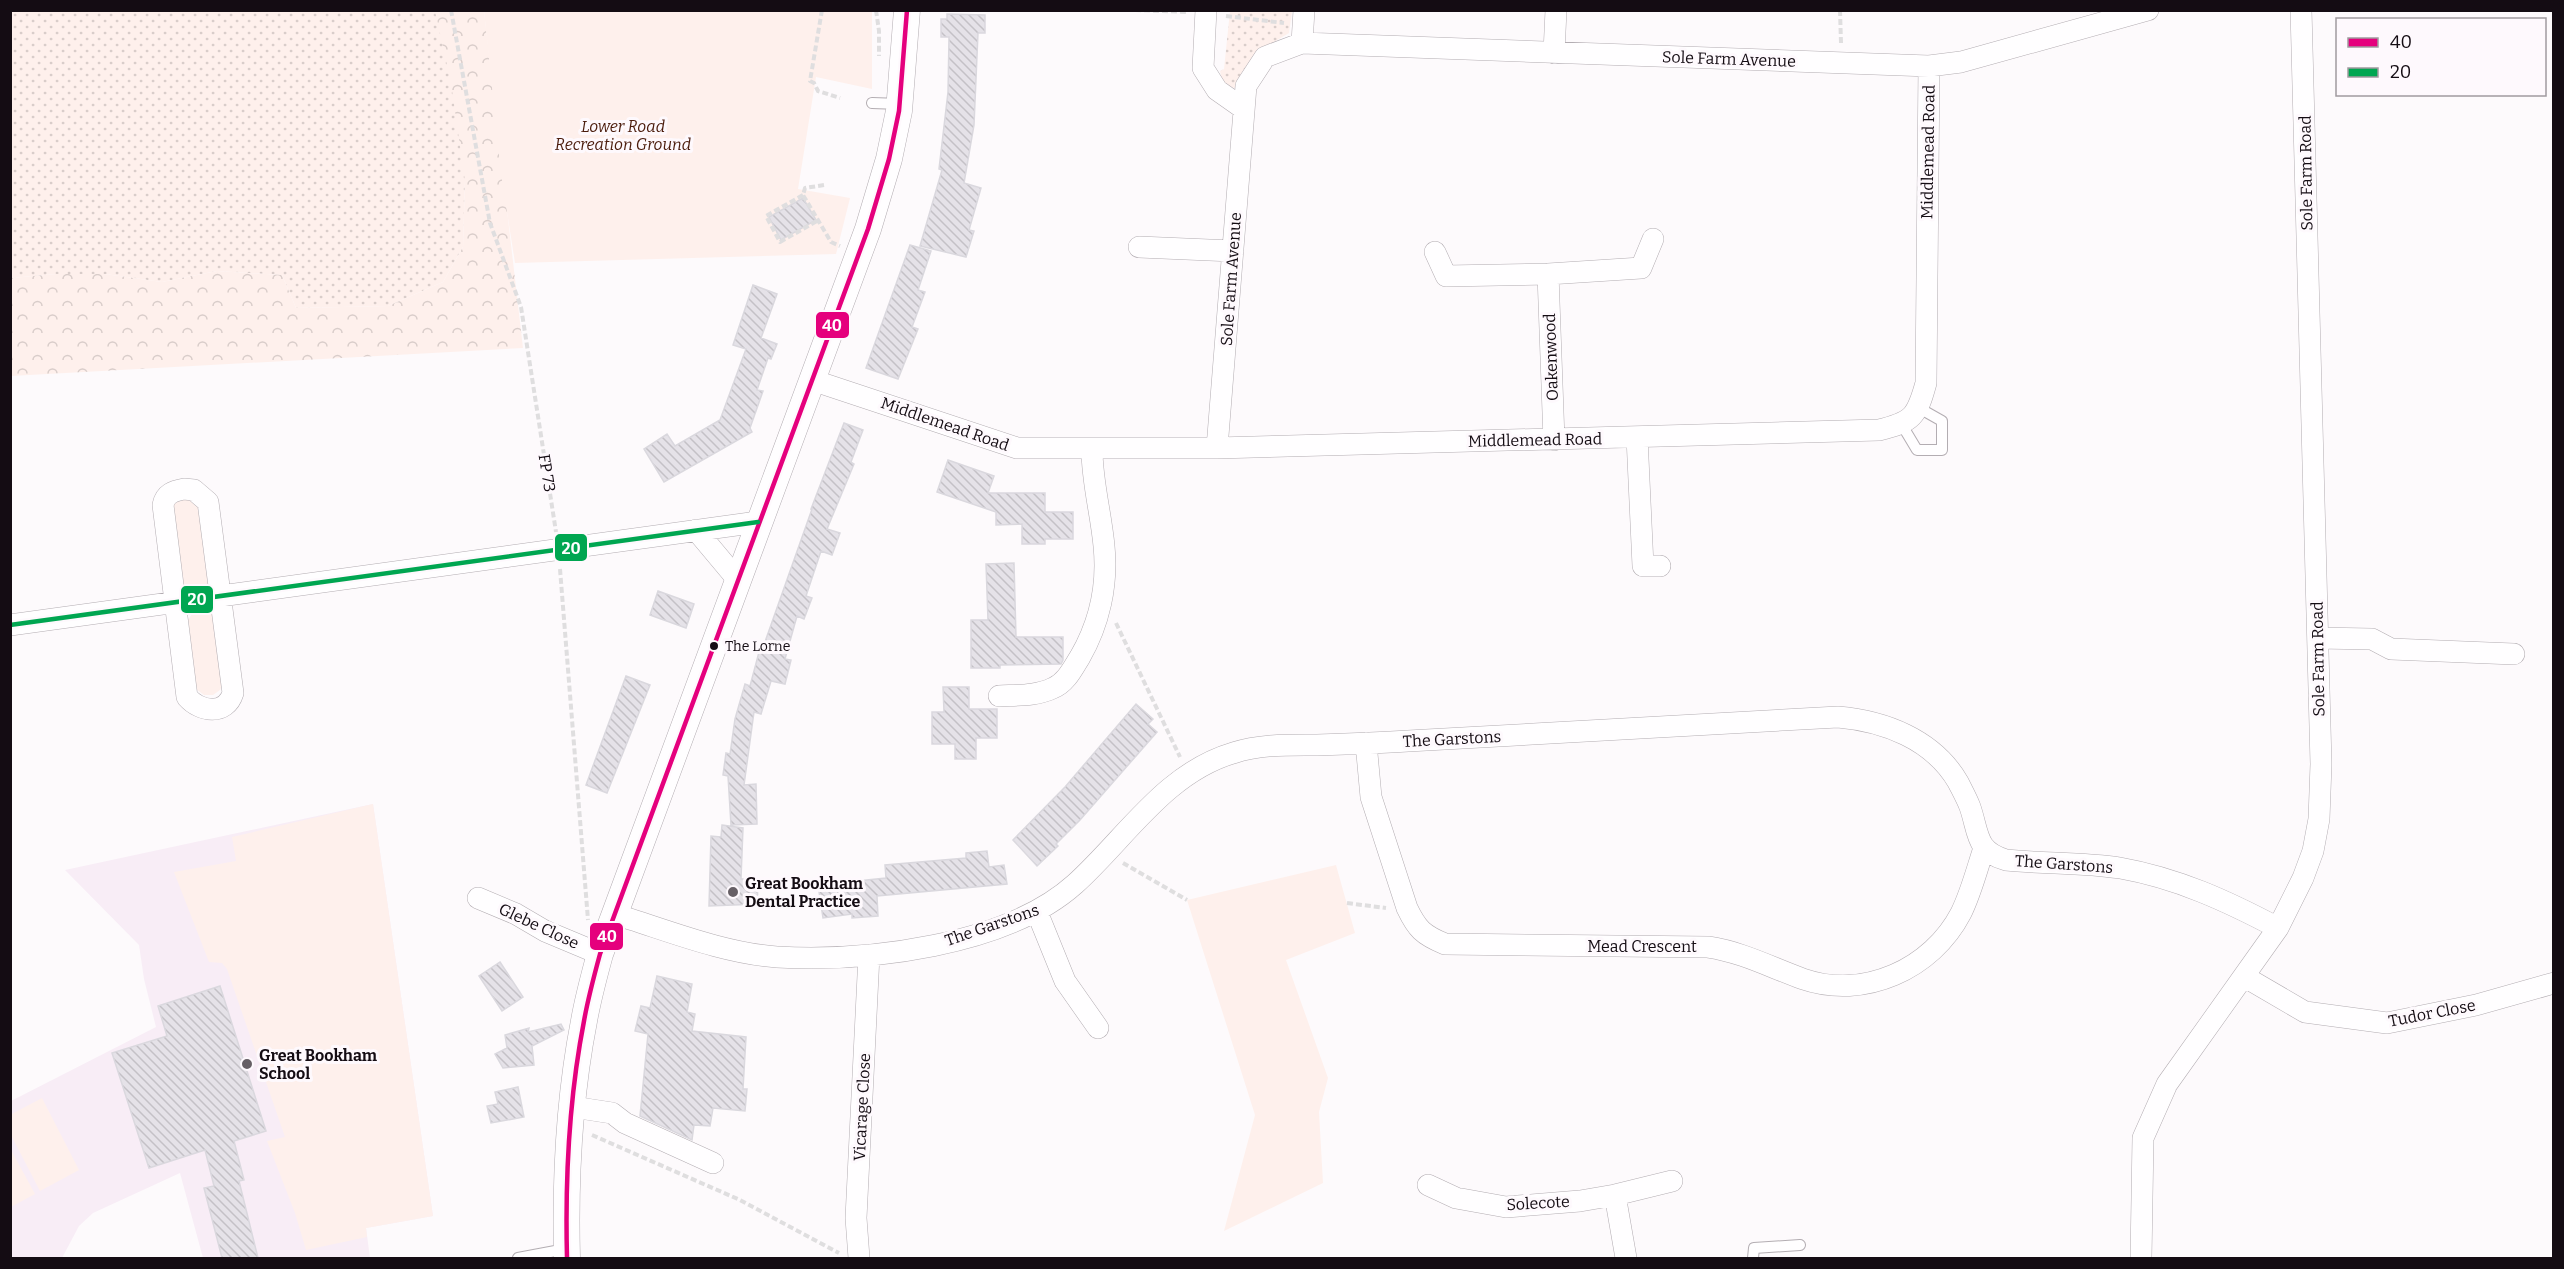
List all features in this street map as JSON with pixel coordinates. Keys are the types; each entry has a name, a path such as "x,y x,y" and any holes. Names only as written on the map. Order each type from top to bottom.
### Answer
{"street":[{"path":"566,1254 565,1198 584,1019 607,934 859,252 888,159 900,104 908,10"},
{"path":"1206,10 1203,68 1217,90 1244,109"},
{"path":"1302,43 1304,10"},
{"path":"1554,53 1556,10"},
{"name":"Sole Farm Avenue","path":"1217,448 1246,86 1265,57 1302,43 1929,66 1961,62 2148,10"},
{"name":"Sole Farm Road","path":"2141,1258 2143,1138 2167,1084 2278,928 2303,878 2313,851 2319,819 2321,764 2301,10"},
{"name":"Middlemead Road","path":"1919,408 1926,383 1929,66"},
{"path":"1434,252 1446,276 1548,274 1641,268 1653,239"},
{"path":"1139,247 1233,251"},
{"name":"Oakenwood","path":"1548,274 1554,440"},
{"name":"Middlemead Road","path":"812,380 1017,448 1092,450 1554,440 1879,430 1902,424"},
{"path":"1902,424 1919,408"},
{"path":"1637,437 1642,566 1660,566"},
{"path":"999,696 1035,694 1055,688 1068,677 1090,639 1101,603 1105,577 1104,546 1092,472 1092,450"},
{"path":"184,489 194,489 208,502 233,693 226,704 212,710 201,709 188,697 175,603 163,506 169,494 184,489"},
{"path":"10,625 758,522"},
{"path":"696,530 737,579"},
{"path":"2318,638 2372,639 2391,649 2514,654"},
{"name":"The Garstons","path":"607,934 711,944 777,957 869,955 938,944 1036,912 1057,899 1107,854 1144,813 1189,774 1232,753 1254,748 1838,717 1864,719 1891,727 1916,740 1939,758 1961,789 1970,806 1979,842 1991,855 2006,860 2118,868 2157,876 2195,888 2278,928"},
{"name":"Mead Crescent","path":"1366,743 1371,797 1408,910 1415,925 1427,937 1445,944 1708,947 1744,954 1804,979 1830,985 1857,985 1883,980 1899,973 1929,954 1947,935 1961,912 1984,848"},
{"name":"Glebe Close","path":"478,898 516,914 545,932 607,934"},
{"path":"1036,912 1065,981 1098,1028"},
{"name":"Vicarage Close","path":"850,1256 856,1218 869,955"},
{"name":"Tudor Close","path":"2245,977 2305,1012 2387,1023 2476,1005 2553,983"},
{"path":"572,1117 612,1113 625,1123 713,1163"},
{"name":"Solecote","path":"1428,1185 1456,1198 1506,1207 1615,1195 1672,1181"},
{"path":"1615,1195 1626,1258"}],"lane":[{"path":"872,103 900,104"},
{"path":"1902,424 1917,450 1942,450 1942,421 1919,408"},
{"path":"1754,1258 1754,1248 1800,1245"},
{"path":"518,1258 566,1254"}],"path":[{"name":"FP 73","path":"451,10 490,223 521,307 559,549 588,922 596,931 607,934"},
{"path":"822,10 810,81 814,82 818,91 840,98"},
{"path":"1840,10 1842,62"},
{"path":"818,221 780,242 766,216 803,195 805,188 825,184"},
{"path":"803,195 831,242 859,252"},
{"path":"1101,603 1114,618 1189,774"},
{"path":"1107,854 1187,900"},
{"path":"1347,903 1408,910"},
{"path":"572,1117 640,1155 730,1196 850,1256"}],"shaded area":[{"name":"Great Bookham School","path":"373,804 433,1216 366,1228 370,1258 203,1258 180,1173 93,1213 79,1226 62,1258 11,1258 11,1101 156,1027 144,979 139,945 65,870"}],"green space":[{"path":"11,11 484,11 465,181 463,247 443,282 388,306 296,308 282,275 217,271 162,282 105,274 56,274 11,278"},
{"path":"435,11 484,11 523,348 11,376 11,278 56,274 105,274 162,282 217,271 282,275 296,308 388,306 443,282 463,247 465,181 451,83"},
{"name":"Lower Road Recreation Ground","path":"484,11 872,11 872,89 816,77 798,189 850,198 836,254 515,263 501,174"},
{"path":"1230,11 1292,11 1289,33 1254,54 1237,89 1223,84 1220,71 1224,69"},
{"path":"184,495 198,503 210,585 207,588 190,591 183,586 172,506"},
{"path":"194,611 209,611 215,616 223,683 220,690 213,695 204,695 196,689 188,620"},
{"path":"373,804 433,1216 366,1228 367,1237 306,1250 295,1213 267,1141 285,1137 227,969 222,963 209,962 174,872 236,861 232,837"},
{"path":"1336,865 1355,933 1286,960 1328,1078 1319,1112 1323,1183 1224,1231 1255,1115 1187,900"},
{"path":"42,1098 79,1170 40,1191 11,1135 10,1115"},
{"path":"10,1148 35,1194 11,1207 10,1207"}],"building":[{"path":"947,14 985,15 985,33 978,33 974,125 964,183 981,188 969,230 974,231 966,257 920,246 942,170 939,169 948,92 949,37 941,37 941,19 947,19"},
{"path":"803,198 816,220 781,240 769,217"},
{"path":"910,245 931,251 918,290 925,292 912,327 918,329 898,379 866,368"},
{"path":"753,285 777,294 761,338 777,344 771,359 768,358 757,390 763,391 750,428 752,432 664,482 644,449 667,434 675,446 720,420 746,349 733,345"},
{"path":"844,423 863,430 851,462 854,464 827,529 840,533 832,555 821,551 806,596 812,598 804,619 797,616 785,659 791,660 785,684 771,681 761,714 754,712 744,785 756,784 757,824 731,825 728,776 723,775 726,753 730,754 735,719 745,684 750,686 759,652 761,653 811,509"},
{"path":"948,460 994,476 988,493 1045,493 1045,512 1073,512 1073,539 1045,539 1045,544 1022,544 1022,524 996,525 996,512 937,492"},
{"path":"1014,563 1016,637 1063,637 1063,660 1061,664 971,668 971,620 988,620 986,564"},
{"path":"658,591 694,604 686,628 650,615"},
{"path":"626,676 650,685 607,793 586,785"},
{"path":"943,687 969,687 969,709 997,709 997,738 976,738 976,759 955,759 955,744 932,744 932,712 944,712"},
{"path":"1136,704 1153,719 1148,724 1157,732 1056,844 1058,846 1037,866 1013,840 1065,787"},
{"path":"722,825 743,828 741,879 757,879 758,904 709,906 711,836 721,837"},
{"path":"987,851 989,867 1004,865 1007,884 877,896 878,916 852,918 852,914 823,918 818,885 886,878 885,865 966,858 966,853"},
{"path":"500,962 523,997 502,1011 479,976"},
{"path":"657,976 692,984 687,1012 695,1014 692,1031 746,1037 743,1089 747,1089 745,1111 713,1108 710,1126 694,1125 692,1140 640,1116 648,1034 635,1031 641,1006 650,1008"},
{"path":"220,986 266,1131 234,1141 244,1180 239,1181 258,1258 222,1258 204,1188 214,1186 205,1150 149,1168 112,1053 167,1036 158,1006"},
{"path":"561,1024 564,1030 532,1046 534,1065 503,1068 495,1054 507,1048 505,1035 529,1028 528,1032"},
{"path":"518,1087 524,1117 491,1123 487,1106 498,1104 495,1092"}],"transit line":[{"name":"40","path":"567,1258 568,1169 575,1080 589,995 600,954 868,229 889,159 899,111 907,10"},
{"name":"20","path":"10,625 758,522"}],"place":[{"name":"The Lorne","path":"714,646"},
{"name":"Great Bookham Dental Practice","path":"733,892"},
{"name":"Great Bookham School","path":"247,1064"}]}
